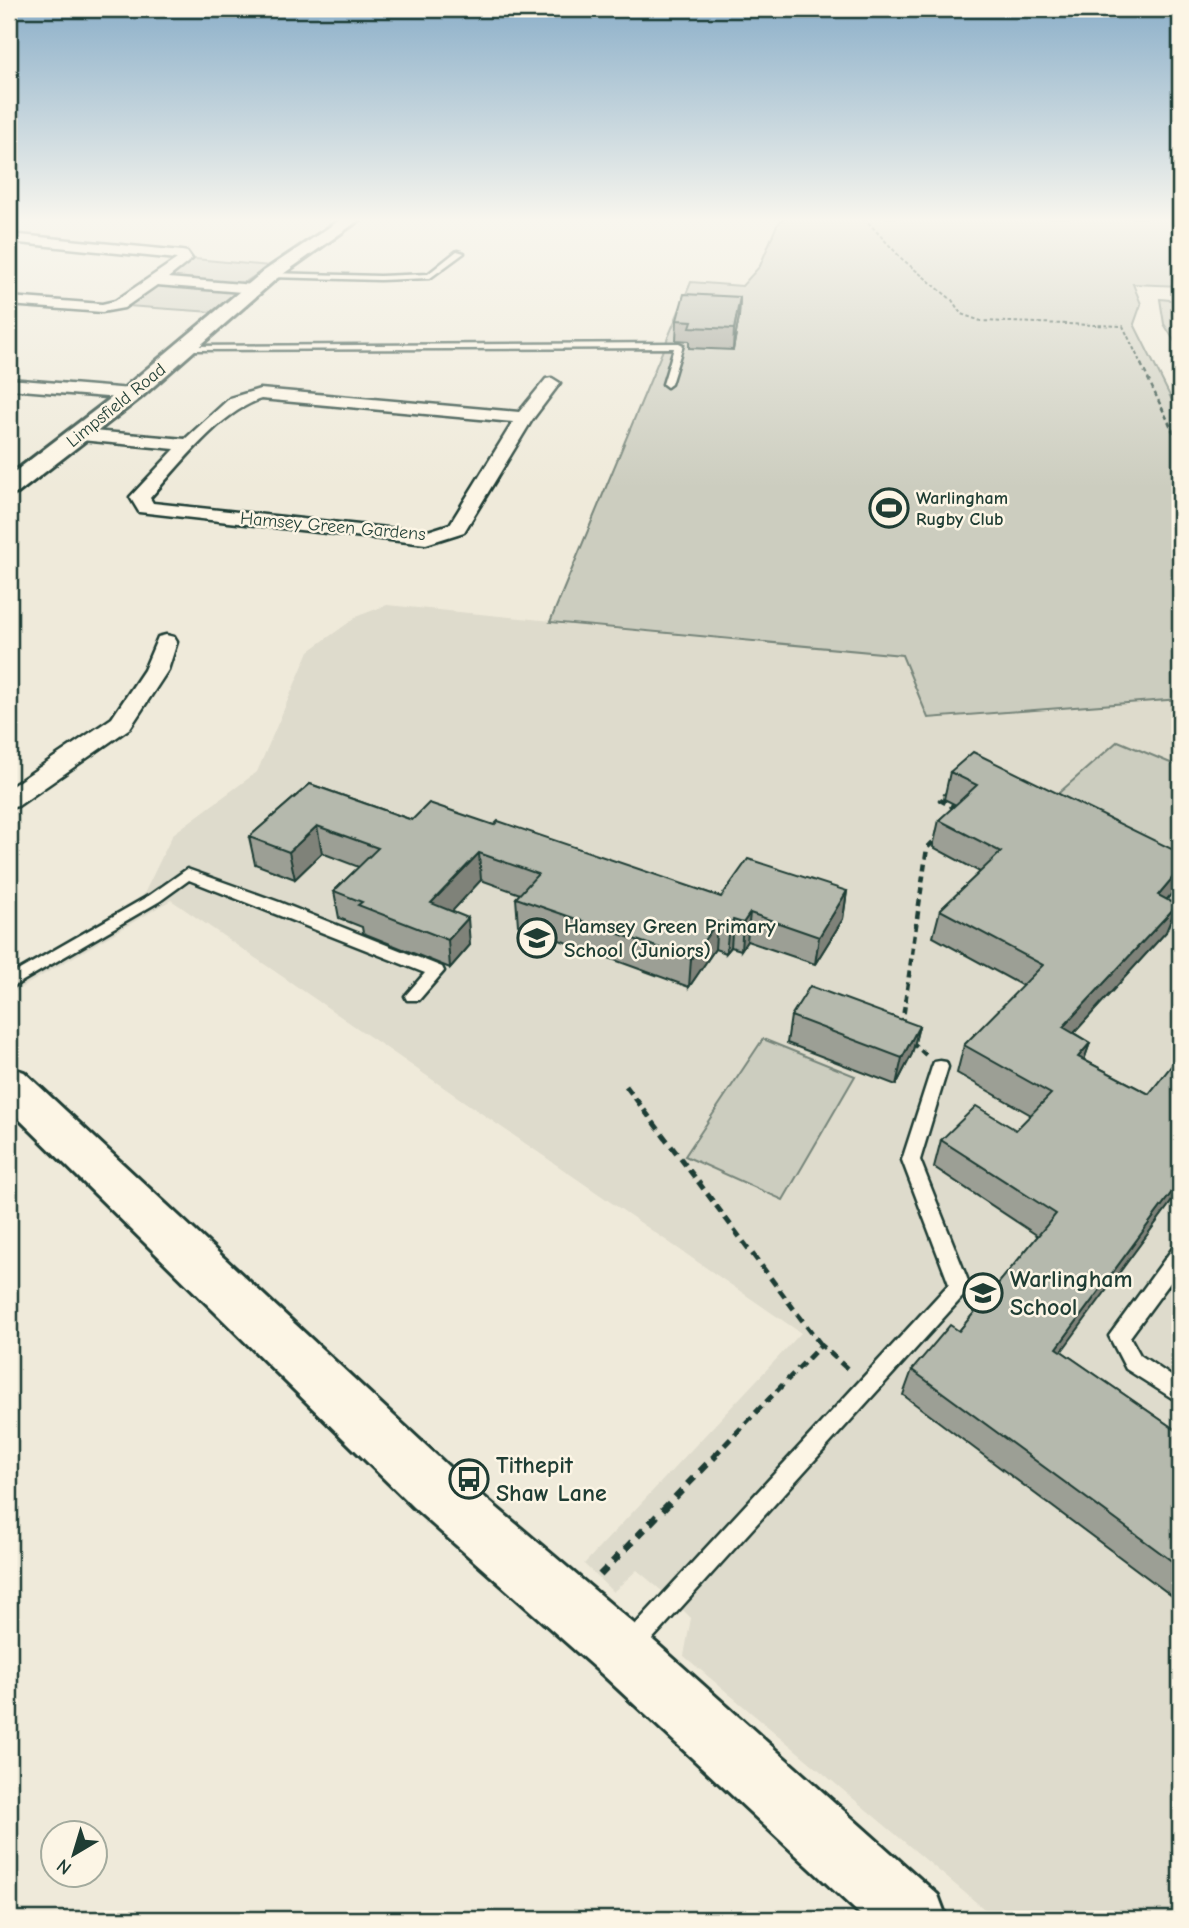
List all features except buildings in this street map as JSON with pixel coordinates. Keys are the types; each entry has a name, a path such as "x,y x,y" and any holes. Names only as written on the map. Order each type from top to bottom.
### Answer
{"main road":[{"name":"Limpsfield Road","path":"9,488 81,435 232,308"},
{"path":"9,1083 432,1488 624,1654 914,1919"}],"street":[{"path":"524,418 552,383"},
{"path":"9,384 131,394"},
{"name":"Hamsey Green Gardens","path":"260,394 524,418 457,528 426,538 146,508 140,497 189,445 236,402 260,394"},
{"path":"81,435 189,445"},
{"path":"9,800 121,723 156,670 166,642"}],"lane":[{"path":"187,348 679,345 667,384"},
{"path":"9,984 155,898 187,874 275,906 436,971 413,996"},
{"path":"624,1654 675,1602 960,1286 911,1160 940,1067"},
{"path":"1180,1254 1119,1336 1133,1362 1180,1393"}],"path":[{"path":"957,308 961,314 981,321 1123,326 1180,446"},
{"path":"957,819 955,808 940,800 958,784"},
{"path":"901,1033 927,848 937,838"},
{"path":"911,1041 940,1067"},
{"path":"626,1086 821,1345 869,1387"},
{"path":"570,1607 821,1345"}],"shaded area":[{"path":"155,308 217,308 212,312"},
{"name":"Warlingham Rugby Club","path":"680,308 1140,308 1134,324 1180,416 1180,699 928,718 902,655 550,622"},
{"path":"1161,308 1180,308 1180,350 1164,324"},
{"path":"387,605 903,655 1180,699 1180,1919 996,1919 684,1656 691,1618 675,1602 637,1570 613,1592 584,1564 801,1333 171,900 9,995 9,976 142,898 173,834 257,772 309,651 358,616"},
{"path":"1118,741 1180,767 1180,870 1044,806"},
{"path":"763,1039 855,1076 783,1200 685,1156"}],"place":[{"name":"Warlingham Rugby Club","path":"889,508"},
{"name":"Hamsey Green Primary School (Juniors)","path":"537,938"},
{"name":"Warlingham School","path":"983,1293"},
{"name":"Tithepit Shaw Lane","path":"469,1479"}]}
